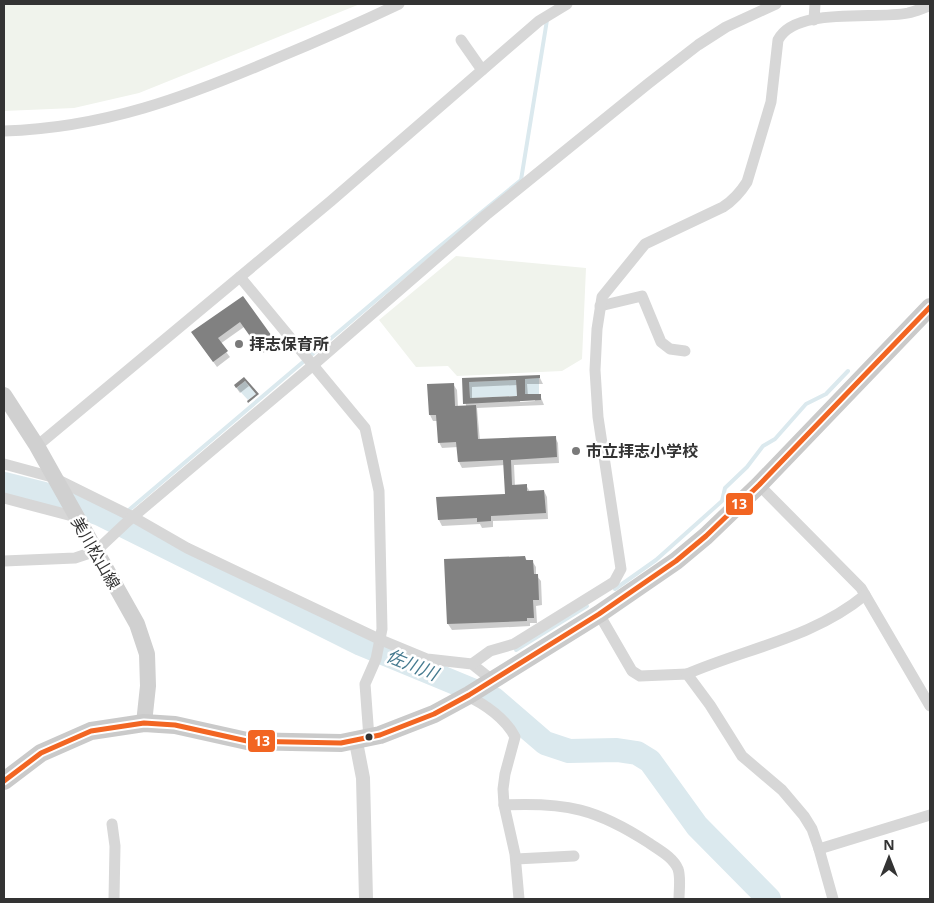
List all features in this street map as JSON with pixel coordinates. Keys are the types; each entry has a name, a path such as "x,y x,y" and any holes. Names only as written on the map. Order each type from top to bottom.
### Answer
{"main road":[{"path":"4,781 41,754 90,730 144,723 176,725 247,741 293,744 363,740 407,726 468,695 599,614 676,561 706,536 759,485 930,307"},
{"name":"美川松山線","path":"4,395 36,446 54,481 137,624 147,654 148,686 144,723"}],"street":[{"path":"4,131 40,130 93,122 167,103 206,89 399,4"},
{"path":"36,446 240,277 539,21 567,4"},
{"path":"4,561 75,558 96,551 486,215 698,45 726,27 776,4"},
{"path":"814,20 815,4"},
{"path":"472,664 490,651 514,644 614,582 619,575 621,569 598,417 595,370 602,297 645,244 723,207 734,200 741,192 747,182 772,102 778,40 787,28 814,20 854,15 908,13 930,6"},
{"path":"461,40 482,70"},
{"path":"240,277 365,428 369,437 379,490 381,641 376,659 365,684 363,778 366,899"},
{"path":"600,306 642,296 661,342 670,349 685,351"},
{"path":"4,464 54,481 187,548 381,641 427,659 472,664 489,682"},
{"path":"759,485 860,588 930,706"},
{"path":"4,498 74,515"},
{"path":"599,614 632,671 640,676 687,674 714,662 799,635 839,614 864,595"},
{"path":"687,674 710,705 742,756 794,802 812,829 833,899"},
{"path":"468,695 486,707 508,726 515,737 504,774 504,805 516,859 519,899"},
{"path":"504,805 566,806 608,819 643,839 673,862 678,869 679,899"},
{"path":"819,849 930,815"},
{"path":"112,824 115,846 114,899"},
{"path":"516,859 574,856"}],"shaded area":[{"path":"4,4 360,4 139,93 74,108 4,111"},
{"path":"456,256 586,268 582,359 562,371 457,376 448,366 416,367 379,320"},
{"path":"539,378 539,394 525,394 525,379"},
{"path":"516,380 517,396 470,398 469,382"},
{"path":"245,381 256,394 248,400 237,388"}],"building":[{"path":"243,296 274,339 259,349 240,322 218,338 228,351 213,362 191,332"},
{"path":"540,375 540,378 525,379 525,394 541,394 541,400 463,404 462,378","holes":["516,380 517,396 470,398 469,382"]},
{"path":"244,377 259,394 248,403 247,401 256,394 245,381 236,388 234,385"},
{"path":"454,383 455,406 476,405 478,439 556,436 557,457 511,460 512,485 527,484 527,491 544,490 546,513 491,516 491,521 477,522 477,518 438,520 436,497 505,494 503,460 458,462 456,442 438,443 436,415 429,415 427,384"},
{"path":"525,556 526,560 533,560 534,574 538,574 539,600 533,600 534,618 527,618 527,621 447,624 444,559"}],"waterway":[{"path":"130,509 428,256 521,180 547,20"},
{"path":"615,589 656,560 722,501 725,488 747,467 763,446 775,439 806,404 826,394 848,371"},
{"name":"佐川川","path":"4,484 44,494 100,514 361,644 494,699 545,743 569,751 617,750 637,753 650,761 697,826 769,899"},
{"name":"佐川川","path":"114,521 119,518"},
{"name":"佐川川","path":"155,542 160,537"},
{"path":"516,650 587,606"},
{"path":"457,683 466,677"}],"transit line":[{"name":"13","path":"4,781 41,753 91,731 144,723 175,725 247,741 341,743 380,735 434,714 469,695 599,614 676,561 706,536 759,485 930,307"}],"place":[{"name":"拝志保育所","path":"239,344"},
{"name":"市立拝志小学校","path":"576,451"}]}
